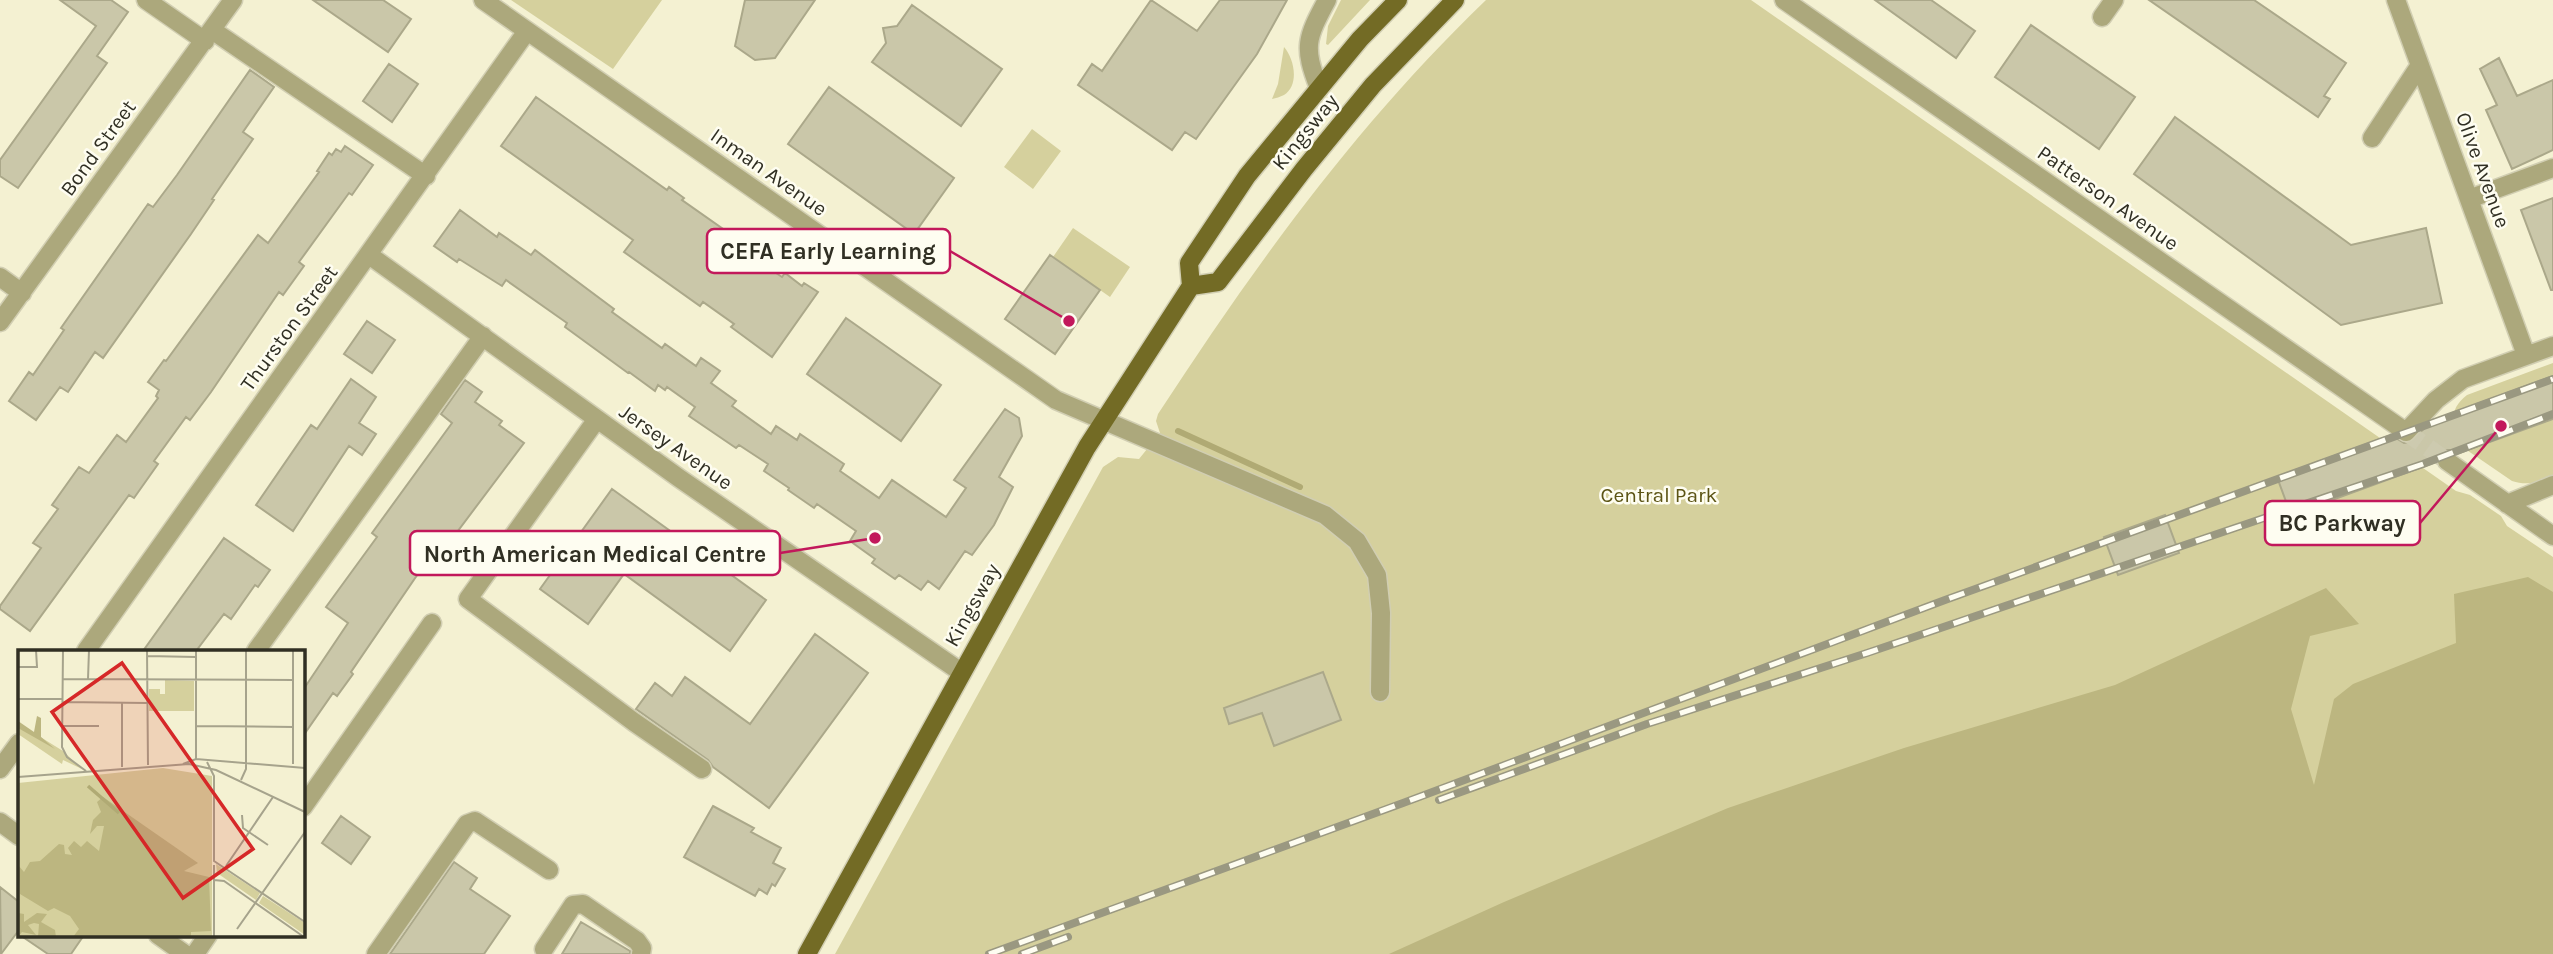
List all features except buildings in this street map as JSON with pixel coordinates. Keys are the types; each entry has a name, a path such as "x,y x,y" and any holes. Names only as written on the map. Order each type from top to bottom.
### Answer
{"main road":[{"name":"Kingsway","path":"807,954 961,672 1103,422 1191,286 1189,263 1247,176 1360,38 1398,0"},
{"name":"Kingsway","path":"1191,286 1218,282 1304,169 1365,95 1455,0"}],"street":[{"path":"146,0 209,35 426,176"},
{"name":"Bond Street","path":"0,323 233,0"},
{"name":"Inman Avenue","path":"483,0 1056,400 1325,515 1357,541 1377,575 1381,613 1380,692"},
{"path":"1319,88 1308,60 1309,42 1313,25 1327,0"},
{"name":"Patterson Avenue","path":"1784,0 2406,432 2436,400 2463,379 2526,355"},
{"path":"2102,17 2114,0"},
{"name":"Olive Avenue","path":"2396,0 2526,355"},
{"name":"Thurston Street","path":"87,650 527,31"},
{"path":"2372,138 2420,65"},
{"path":"2469,199 2553,168"},
{"name":"Jersey Avenue","path":"369,256 597,419 961,672"},
{"path":"0,277 22,293"},
{"path":"257,650 483,336"},
{"path":"2526,355 2553,346"},
{"path":"597,419 468,599 702,769"},
{"path":"2447,461 2553,536"},
{"path":"2507,504 2553,485"},
{"path":"304,806 432,623"},
{"path":"0,769 18,744"},
{"path":"376,954 467,824 475,821 550,870"},
{"path":"0,822 18,835"},
{"path":"544,949 573,905 583,904 637,941 642,948 641,954"},
{"path":"159,936 185,954"},
{"path":"195,954 207,936"}],"green space":[{"path":"511,0 662,0 613,69"},
{"path":"1341,0 1370,0 1328,45 1328,26"},
{"name":"Central Park","path":"1486,0 1751,0 2456,491 2470,495 2501,516 2507,526 2553,557 2553,954 835,954 1103,467 1118,457 1139,459 1160,433 1156,421 1158,414 1232,304 1310,198 1394,96"},
{"path":"1284,47 1293,64 1294,78 1289,91 1272,99 1278,84"},
{"path":"1032,129 1061,151 1033,189 1004,167"},
{"path":"1073,228 1130,267 1110,297 1053,257"},
{"path":"2553,363 2553,477 2528,483 2512,481 2458,444 2454,411 2467,395"}],"shaded area":[{"path":"2528,577 2553,592 2553,954 1389,954 1504,902 1728,808 1904,748 2115,685 2326,588 2359,624 2310,636 2291,709 2314,785 2334,699 2353,684 2456,643 2454,594"}],"waterway":[{"path":"1178,431 1300,487"}],"tunnel":[{"path":"2406,432 2447,461"}],"railway":[{"path":"989,954 1403,803 1945,600 2553,379"},
{"path":"1439,800 1647,724 1867,653 2423,464 2553,414"},
{"path":"1022,954 1068,937"}],"place":[{"name":"CEFA Early Learning","path":"1069,321"},
{"name":"BC Parkway","path":"2501,426"},
{"name":"North American Medical Centre","path":"875,538"}]}
